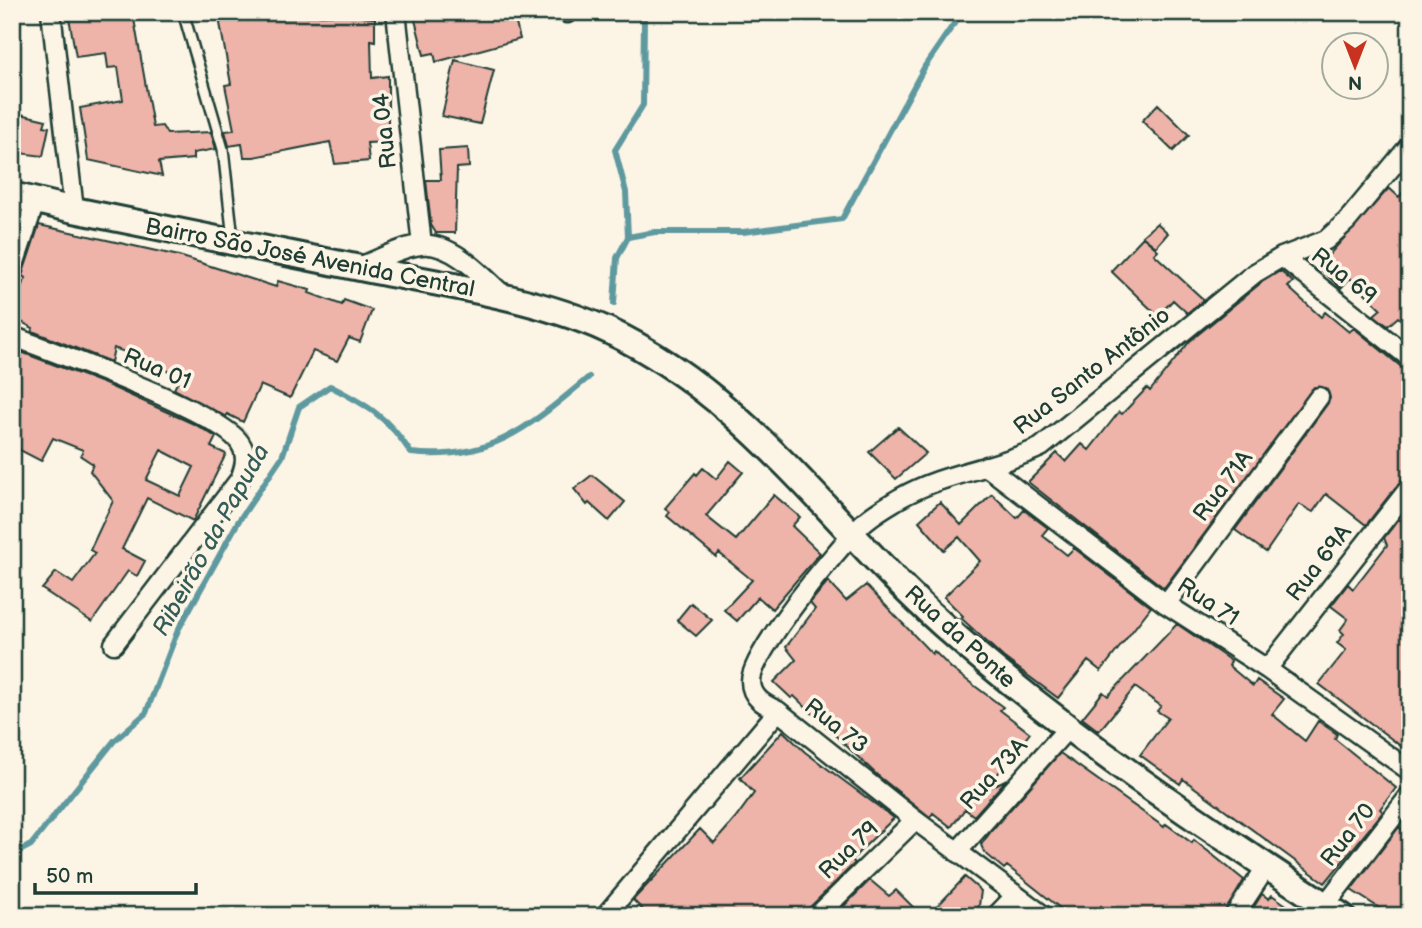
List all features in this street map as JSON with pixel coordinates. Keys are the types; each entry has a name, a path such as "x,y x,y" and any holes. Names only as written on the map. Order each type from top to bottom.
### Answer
{"street":[{"path":"51,12 74,210"},
{"name":"Rua 04","path":"396,12 422,245"},
{"name":"Rua Santo Antônio","path":"778,711 757,697 752,690 753,668 770,639 852,535 876,512 903,496 957,472 1019,457 1041,447 1229,293 1282,257 1326,240 1348,221 1410,145"},
{"path":"12,271 24,198"},
{"name":"Bairro São José Avenida Central","path":"24,198 507,298 605,329"},
{"path":"359,267 422,245 441,247 507,298"},
{"name":"Rua 69","path":"1282,257 1410,358"},
{"name":"Rua da Ponte","path":"605,329 667,363 745,422 810,485 852,535 939,622 1068,729 1333,910"},
{"name":"Rua 01","path":"12,336 151,392 220,425 242,446 245,462 240,479 114,644"},
{"name":"Rua 71A","path":"1166,604 1320,397"},
{"name":"Rua 71","path":"986,466 1166,604 1267,669 1410,771"},
{"name":"Rua 69A","path":"1267,669 1410,487"},
{"name":"Rua 73","path":"605,916 778,711 915,820 1044,916"},
{"name":"Rua 73A","path":"957,852 1068,729"},
{"name":"Rua 70","path":"1333,910 1410,795"},
{"name":"Rua 79","path":"817,916 915,820"},
{"path":"1234,916 1268,866"},
{"path":"996,916 1016,895"}],"lane":[{"path":"183,12 223,149 234,242"}],"building":[{"path":"68,12 133,13 153,127 162,126 167,134 211,132 216,149 193,153 193,159 159,162 162,176 88,160 80,108 123,100 118,67 108,68 106,53 76,57"},
{"path":"218,12 293,12 294,16 363,14 363,17 375,18 375,41 371,40 372,78 388,76 388,142 367,143 369,161 335,164 330,142 254,157 244,157 242,144 229,146 225,131 234,130 225,85 231,84"},
{"path":"413,12 513,12 520,39 436,62 434,53 424,55"},
{"path":"455,60 494,70 480,124 442,116"},
{"path":"1158,104 1189,135 1173,151 1142,121"},
{"path":"12,112 46,120 44,126 49,127 43,156 19,153 21,144 12,143"},
{"path":"468,148 469,167 457,168 455,233 436,233 431,225 426,180 441,180 439,150"},
{"path":"1410,183 1410,328 1398,317 1388,326 1374,315 1381,309 1350,278 1341,288 1318,267 1389,188 1399,197"},
{"path":"1157,223 1168,233 1156,247 1142,236"},
{"path":"39,225 179,256 276,287 278,281 310,290 309,293 342,305 344,300 372,310 360,342 349,338 337,361 313,351 290,398 260,385 243,422 227,414 226,417 174,389 181,375 162,369 163,366 114,348 111,362 32,331 33,328 12,317 12,304 26,278 22,276"},
{"path":"1143,237 1158,250 1154,254 1204,300 1187,313 1173,300 1158,316 1111,271"},
{"path":"1280,271 1293,282 1288,287 1321,317 1325,312 1349,332 1354,328 1410,374 1410,469 1366,525 1326,494 1313,512 1299,504 1266,552 1235,530 1328,403 1330,398 1326,388 1314,387 1164,588 1028,482 1057,453 1066,462 1082,444 1089,450 1119,412 1122,414 1147,388 1150,391 1190,341 1262,282"},
{"path":"21,352 105,384 196,425 216,437 211,447 226,454 193,521 147,498 122,549 145,561 137,576 128,571 92,622 42,589 56,572 73,583 95,553 90,550 113,501 90,471 93,464 81,456 83,450 53,438 41,461 12,446 12,369","holes":["161,450 194,467 180,496 146,480"]},
{"path":"898,427 926,453 896,479 869,452"},
{"path":"730,461 743,472 706,516 736,540 774,495 800,517 792,526 820,553 772,609 758,597 737,621 724,610 752,580 719,553 716,557 667,516 670,512 665,508 695,473 697,475 703,468 716,479"},
{"path":"592,475 625,502 609,521 589,503 587,505 574,489"},
{"path":"992,494 1017,518 1024,510 1048,528 1042,535 1067,555 1074,548 1151,607 1101,671 1088,661 1058,698 1003,657 961,618 963,616 944,597 980,561 959,537 944,550 919,521 940,502 961,525"},
{"path":"1399,519 1410,527 1410,753 1319,684 1346,650 1337,643 1344,634 1340,630 1348,619 1331,606 1348,584 1353,589 1387,545 1384,538"},
{"path":"828,581 846,601 866,585 932,654 934,651 952,669 1003,707 1000,710 1030,733 985,790 1007,779 974,816 965,809 951,827 933,813 930,817 877,775 794,696 791,698 774,682 796,660 786,647 815,609 810,603"},
{"path":"691,603 712,620 696,636 677,620"},
{"path":"1177,624 1231,661 1229,666 1253,686 1257,680 1284,699 1272,714 1305,741 1318,721 1337,734 1335,739 1396,788 1380,809 1383,812 1325,883 1183,779 1180,784 1140,755 1168,718 1157,711 1161,706 1135,687 1099,731 1082,718 1103,692 1108,696"},
{"path":"783,731 805,752 894,818 859,852 852,860 855,863 809,908 806,916 649,916 633,900 700,829 714,843 754,793 740,778"},
{"path":"1060,753 1164,827 1166,824 1192,843 1194,840 1244,880 1223,916 1114,916 1101,906 1094,916 1070,916 1007,866 1004,869 984,852 981,845 992,830"},
{"path":"1399,827 1410,837 1410,916 1392,916 1351,890"},
{"path":"965,877 981,891 979,906 969,916 928,916"},
{"path":"870,880 889,896 896,890 922,916 834,916"},
{"path":"1262,894 1269,899 1272,895 1302,916 1248,916"}],"waterway":[{"path":"614,303 617,258 628,237 626,192 615,150 643,105 644,19 640,12"},
{"name":"Ribeirão da Papuda","path":"628,237 655,232 743,232 842,219 925,66 962,12"},
{"name":"Ribeirão da Papuda","path":"12,855 31,845 114,741 146,713 178,630 238,522 282,457 299,407 330,386 376,413 394,430 411,453 464,452 487,446 528,425 589,377"}]}
